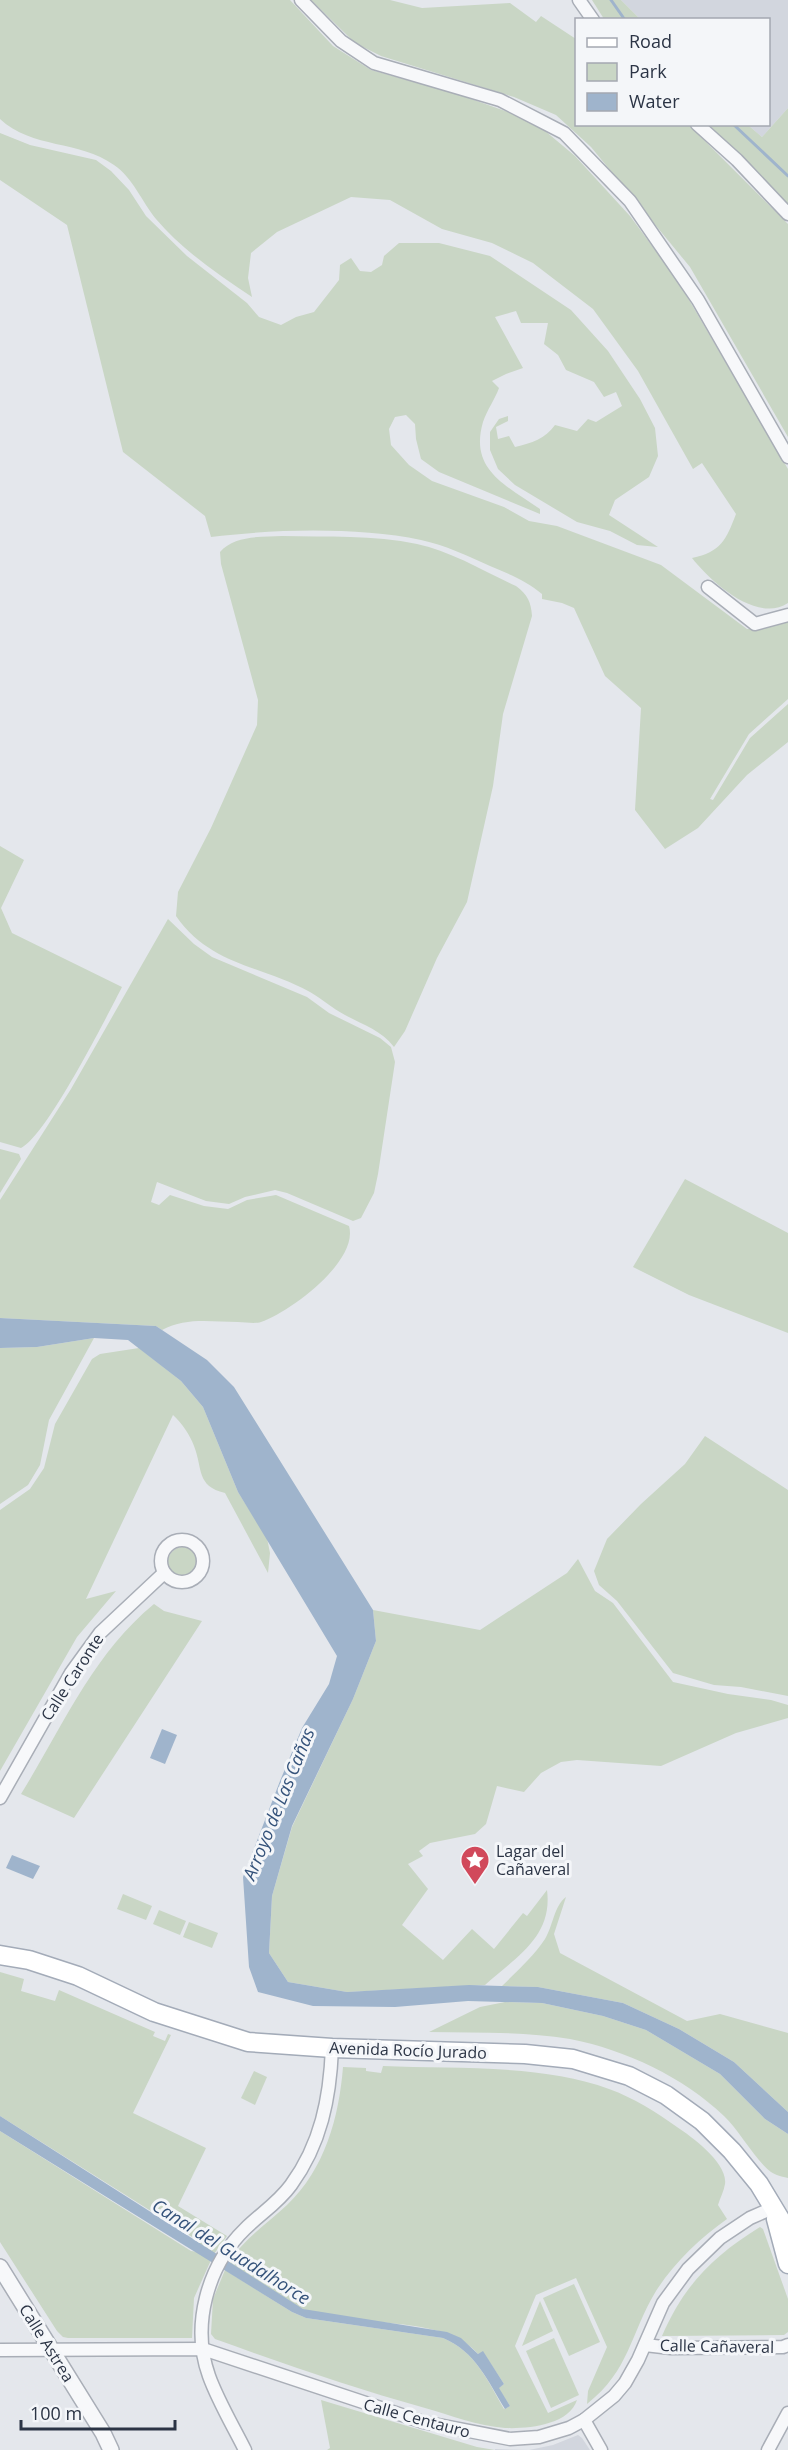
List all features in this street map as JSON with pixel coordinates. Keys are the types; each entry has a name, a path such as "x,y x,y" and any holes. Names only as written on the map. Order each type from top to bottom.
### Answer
{"main road":[{"name":"Avenida Rocío Jurado","path":"0,1955 30,1960 78,1976 154,2012 248,2042 332,2048 525,2054 573,2059 629,2076 666,2095 702,2121 732,2151 759,2184 773,2208 785,2236 788,2264"}],"street":[{"path":"301,0 340,41 374,63 500,100 564,133 630,201 698,300 788,458"},
{"path":"579,0 592,18"},
{"path":"699,126 737,160 788,214"},
{"path":"708,587 755,624 788,615"},
{"name":"Calle Caronte","path":"0,1798 71,1673 100,1633 164,1573"},
{"path":"245,2450 209,2375 203,2349 202,2310 216,2270 225,2254 245,2229 286,2191 303,2165 324,2119 328,2100 332,2048"},
{"name":"Calle Centauro","path":"0,2350 203,2349 423,2422 510,2439 539,2437 569,2428 584,2420 614,2396 625,2383 663,2303 688,2269 720,2238 750,2218 773,2208"},
{"name":"Calle Astrea","path":"0,2267 103,2433 111,2450"},
{"name":"Calle Cañaveral","path":"645,2345 671,2348 783,2347 788,2345"},
{"path":"768,2450 788,2413"},
{"path":"584,2420 601,2450"}],"shaded area":[{"path":"621,0 788,0 788,108 762,137 749,126 770,126 770,18 639,18"},
{"path":"578,2435 590,2450 529,2450 553,2445"}],"green space":[{"path":"0,0 290,0 333,46 371,70 460,95 508,112 544,130 575,156 630,216 678,281 788,469 788,603 776,608 762,608 749,604 722,588 692,558 710,552 721,544 736,514 702,463 693,469 638,371 593,309 533,263 492,243 442,229 390,200 351,197 277,232 251,253 248,278 252,297 214,271 177,241 156,219 132,183 114,165 86,151 26,135 0,119"},
{"path":"311,0 390,0 422,8 510,3 536,22 541,16 575,38 575,126 690,126 788,224 788,437 690,267 591,147 556,115 514,97 381,56 355,43"},
{"path":"592,0 621,0 639,18 603,18"},
{"path":"788,108 788,206 747,161 710,126 749,126 762,137"},
{"path":"0,133 30,145 96,160 111,171 129,190 146,216 187,256 247,303 259,317 281,325 296,317 314,312 339,280 340,265 351,258 360,271 371,272 382,265 384,256 399,243 439,243 490,256 571,310 608,351 640,399 655,428 658,456 649,477 615,500 609,515 658,547 637,545 610,531 577,522 515,485 498,469 490,450 490,432 499,419 508,416 508,421 496,427 498,439 509,436 515,447 538,440 555,425 577,431 588,419 596,422 622,406 616,392 604,397 594,382 566,370 558,355 544,344 548,323 521,323 516,311 495,317 523,368 492,381 499,388 483,422 480,439 481,452 486,464 494,474 503,484 540,509 540,514 439,472 421,459 415,424 406,415 395,417 389,429 391,445 409,465 432,481 504,507 529,521 557,526 661,565 747,629 765,628 788,622 788,699 749,734 710,799 713,800 750,738 788,704 788,742 747,775 698,828 665,849 635,810 641,708 605,676 574,608 542,599 542,594 517,578 456,551 421,540 343,531 262,532 211,537 205,516 123,452 67,225 0,180"},
{"path":"282,536 367,538 401,541 430,547 516,586 526,596 531,607 532,616 503,714 493,786 467,902 437,958 405,1031 394,1047 378,1032 340,1012 310,992 221,955 190,933 176,916 178,892 211,828 257,725 258,700 221,564 220,552 226,546 240,540"},
{"path":"0,846 24,860 1,908 12,933 122,987 60,1100 32,1139 21,1148 0,1142"},
{"path":"168,919 194,944 212,957 307,997 329,1013 380,1038 391,1047 395,1062 374,1193 361,1218 353,1221 275,1190 245,1197 229,1204 206,1201 157,1182 151,1202 159,1205 170,1195 204,1206 228,1209 247,1200 276,1195 349,1226 349,1240 344,1254 333,1269 320,1283 288,1308 261,1322 189,1322 162,1330 156,1326 0,1318 0,1200 71,1089"},
{"path":"0,1149 19,1154 21,1159 0,1193"},
{"path":"685,1179 788,1233 788,1333 689,1295 633,1267"},
{"path":"94,1338 49,1420 40,1465 28,1485 0,1504 0,1348 37,1347"},
{"path":"139,1348 181,1381 203,1407 238,1492 267,1538 270,1553 268,1573 225,1493 209,1486 205,1481 188,1433 173,1415 86,1599 116,1591 77,1637 0,1771 0,1510 30,1489 44,1468 55,1424 92,1359 100,1354"},
{"path":"705,1436 788,1490 788,1696 741,1687 714,1685 673,1673 617,1601 599,1585 594,1571 607,1539 685,1464"},
{"path":"183,1547 194,1551 198,1562 194,1573 183,1577 172,1573 168,1562 172,1551"},
{"path":"578,1559 595,1591 613,1603 673,1682 788,1705 788,1718 736,1733 661,1766 577,1760 561,1762 541,1773 524,1792 497,1786 486,1824 475,1834 430,1843 419,1851 423,1856 408,1864 428,1889 402,1925 443,1960 472,1929 494,1949 523,1913 527,1916 547,1890 544,1921 538,1933 520,1955 485,1985 347,1992 288,1982 269,1953 272,1896 292,1827 353,1699 376,1641 373,1610 480,1630 567,1573"},
{"path":"154,1604 164,1611 202,1621 74,1818 21,1794 95,1669 132,1624"},
{"path":"123,1894 152,1906 146,1920 117,1909"},
{"path":"566,1897 554,1934 560,1953 687,2021 720,2014 788,2033 788,2112 734,2062 679,2029 623,2003 538,1987 502,1986 540,1946 548,1934 556,1911"},
{"path":"159,1910 186,1921 180,1935 153,1924"},
{"path":"189,1922 218,1933 212,1948 183,1937"},
{"path":"0,1972 24,1979 21,1991 55,2001 59,1990 155,2032 153,2036 165,2041 168,2034 171,2035 133,2113 206,2148 178,2206 227,2236 214,2254 200,2246 197,2240 0,2116"},
{"path":"505,2002 542,2003 603,2016 646,2030 720,2074 765,2119 788,2134 788,2178 775,2174 765,2167 730,2122 708,2102 672,2077 633,2058 591,2044 553,2036 429,2032 480,2007"},
{"path":"383,2066 498,2069 556,2075 583,2081 609,2089 653,2111 700,2144 721,2168 725,2184 718,2205 727,2219 688,2252 663,2281 647,2307 621,2365 601,2391 587,2404 588,2391 607,2347 576,2278 536,2295 515,2346 548,2413 577,2400 566,2415 557,2420 525,2428 505,2428 464,2420 293,2367 215,2339 211,2334 213,2299 225,2270 292,2312 306,2318 443,2338 472,2359 504,2409 510,2406 498,2388 504,2384 483,2352 478,2354 463,2341 443,2332 421,2327 346,2319 303,2309 274,2294 229,2263 248,2239 287,2205 311,2175 334,2123 343,2067 366,2068 366,2071 381,2073"},
{"path":"254,2071 267,2077 255,2105 241,2098"},
{"path":"0,2131 191,2251 198,2252 211,2260 194,2298 192,2338 68,2338 63,2337 57,2331 0,2242"},
{"path":"760,2227 763,2229 788,2299 788,2332 784,2335 662,2336 680,2302 702,2273 728,2249"},
{"path":"574,2284 600,2342 569,2356 543,2298"},
{"path":"540,2301 553,2331 522,2346"},
{"path":"554,2338 579,2395 551,2408 526,2351"},
{"path":"321,2400 477,2447 495,2450 327,2450 330,2448"}],"water":[{"name":"Arroyo de Las Cañas","path":"0,1318 156,1326 207,1360 234,1387 373,1610 376,1641 353,1699 292,1826 272,1896 269,1953 288,1982 347,1992 469,1985 538,1987 623,2003 679,2029 734,2062 788,2112 788,2134 765,2119 720,2074 646,2030 603,2016 542,2003 468,2001 395,2007 313,2006 258,1992 249,1967 243,1877 302,1728 329,1684 337,1656 238,1492 203,1407 181,1381 128,1340 94,1338 37,1347 0,1348"},
{"path":"162,1729 177,1735 165,1764 150,1758"},
{"path":"12,1855 40,1866 33,1879 6,1868"},
{"path":"0,2116 303,2309 447,2332 461,2338 478,2354 483,2351 504,2384 499,2388 510,2406 505,2409 480,2368 454,2344 443,2338 306,2318 292,2312 0,2131"}],"waterway":[{"path":"611,0 624,18"},
{"path":"735,126 788,176"}],"place":[{"name":"Lagar del Cañaveral","path":"475,1886"}],"water label":[{"name":"Canal del Guadalhorce","path":"231,2252"}]}
